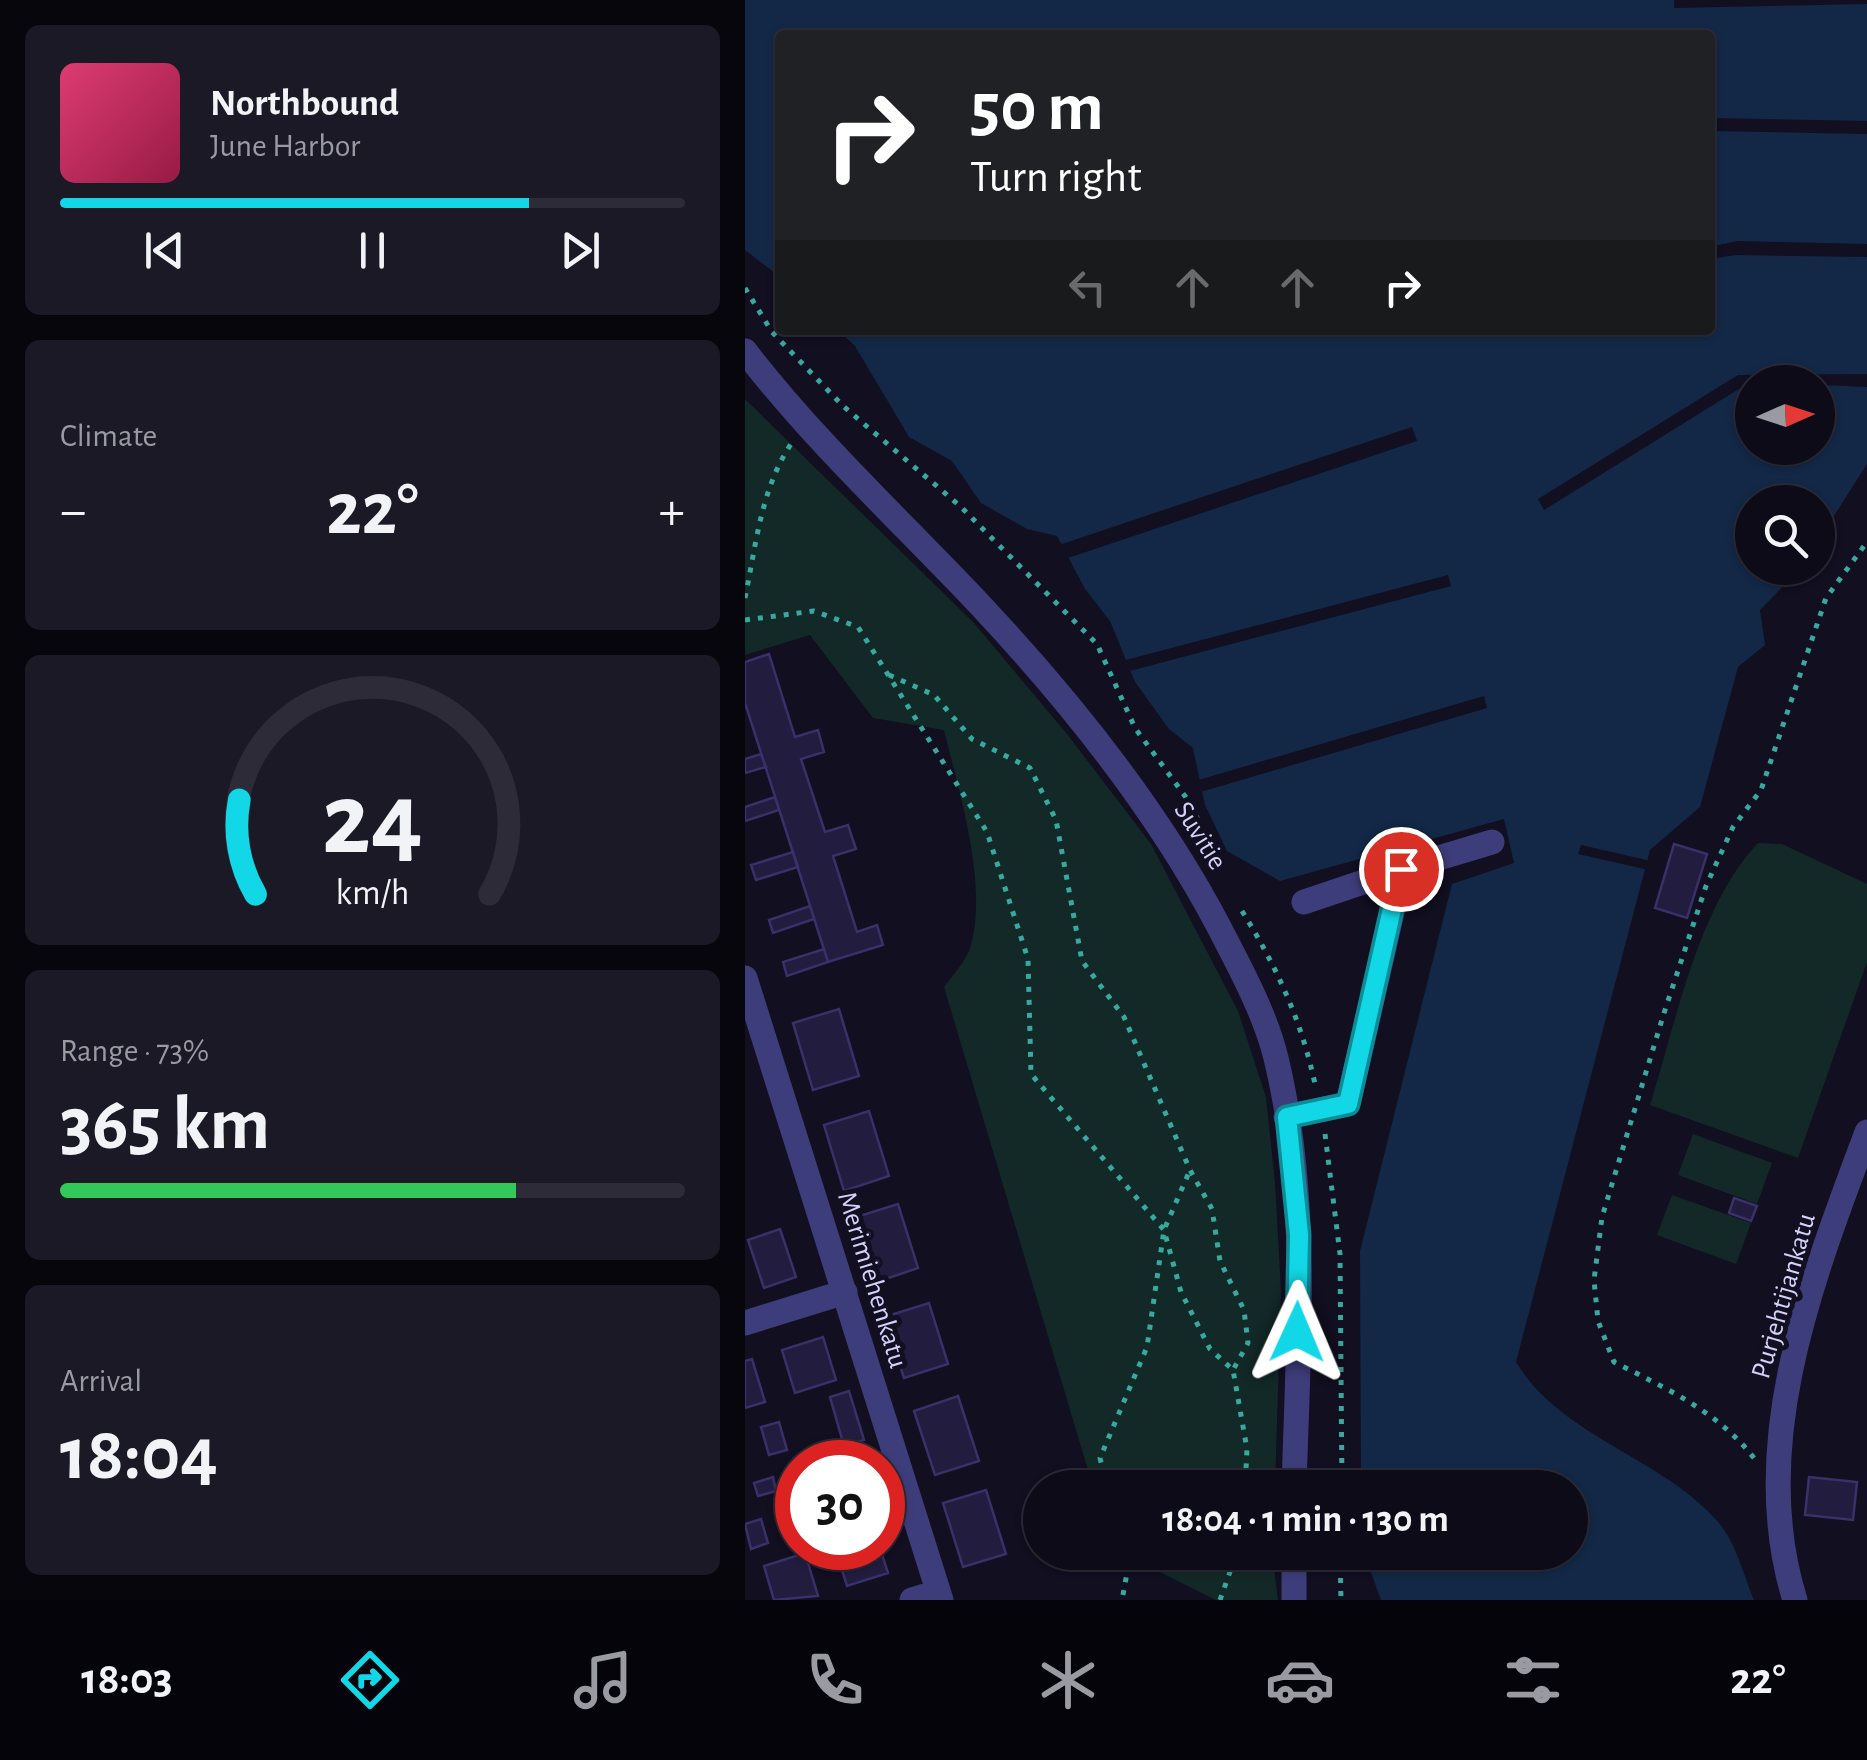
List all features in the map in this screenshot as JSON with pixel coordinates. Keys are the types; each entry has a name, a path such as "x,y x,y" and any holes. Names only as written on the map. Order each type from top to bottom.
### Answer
{"street":[{"name":"Suvitie","path":"745,352 803,426 981,607 1131,784 1199,890 1241,970 1275,1056 1287,1117 1299,1235 1295,1470"},
{"path":"1304,902 1492,842"},
{"path":"1287,1117 1348,1104 1401,869"},
{"name":"Merimiehenkatu","path":"747,990 940,1596"},
{"name":"Purjehtijankatu","path":"1795,1600 1781,1548 1778,1488 1783,1414 1794,1352 1859,1175 1867,1132"},
{"path":"745,1323 845,1292"},
{"path":"1293,1600 1294,1570"},
{"path":"911,1600 940,1596"}],"path":[{"path":"745,288 772,332 843,406 960,506 1097,644 1135,728"},
{"path":"745,598 761,518 777,465 803,426"},
{"path":"1778,1488 1737,1436 1696,1403 1614,1362 1598,1321 1593,1280 1602,1217 1705,886 1733,827 1761,790 1826,598 1867,542"},
{"path":"745,620 813,611 859,627 987,832 1028,959 1031,1074 1164,1230 1181,1292 1211,1349 1233,1370 1247,1449 1246,1470"},
{"path":"887,674 934,695 971,739 1030,768 1056,820 1081,960 1124,1017 1191,1170 1213,1209 1220,1261 1244,1310 1247,1343 1233,1370"},
{"path":"1103,1470 1100,1458 1147,1346 1164,1230 1191,1170"},
{"path":"1123,1600 1126,1570"},
{"path":"1220,1600 1231,1570"},
{"path":"1340,1570 1341,1600"}],"green space":[{"path":"745,399 974,623 1067,734 1151,844 1238,1011 1266,1097 1275,1183 1281,1291 1276,1470 1088,1470 944,987 970,948 976,896 970,839 944,730 873,718 810,635 745,655"},
{"path":"1758,843 1782,844 1867,884 1867,962 1798,1158 1650,1105 1704,932 1737,869"},
{"path":"1693,1134 1772,1163 1757,1204 1678,1175"},
{"path":"1672,1195 1751,1223 1736,1264 1657,1235"},
{"path":"1156,1570 1274,1570 1278,1600 1216,1600"}],"water":[{"path":"745,0 1867,0 1867,464 1835,514 1835,485 1735,485 1735,585 1784,585 1760,610 1765,645 1738,667 1700,807 1650,850 1516,1362 1559,1410 1670,1481 1719,1523 1735,1550 1754,1600 1381,1600 1370,1570 1588,1570 1588,1470 1361,1470 1360,1251 1452,884 1514,863 1504,819 1280,881 1227,851 1205,805 1193,748 1169,729 1135,682 1110,621 1085,589 1057,536 1027,529 981,503 952,461 909,437 855,346 843,335 1715,335 1715,30 775,30 775,273 745,250"}],"pier":[{"path":"1674,0 1867,0 1867,4 1674,8"},
{"path":"1715,118 1867,121 1867,134 1715,131"},
{"path":"1737,241 1867,244 1867,257 1736,255 1715,258 1715,246"},
{"path":"1835,374 1867,374 1867,387 1835,386"},
{"path":"1735,377 1735,391 1544,510 1538,499"},
{"path":"1412,427 1417,441 1062,560 1056,546"},
{"path":"1448,575 1451,586 1126,672 1122,661"},
{"path":"1484,696 1487,708 1197,793 1195,781"},
{"path":"1581,845 1651,861 1649,870 1578,854"}],"building":[{"path":"769,654 795,737 818,730 824,752 801,759 825,832 848,825 856,849 833,856 857,932 877,925 883,945 828,962 745,703 745,662"},
{"path":"761,754 766,767 745,773 745,759"},
{"path":"775,797 779,810 745,821 745,807"},
{"path":"1674,844 1707,854 1687,918 1655,908"},
{"path":"793,852 798,867 756,880 751,865"},
{"path":"810,906 814,919 773,933 769,920"},
{"path":"824,949 828,962 787,976 783,962"},
{"path":"839,1009 859,1076 813,1090 793,1023"},
{"path":"869,1111 889,1176 844,1191 824,1125"},
{"path":"1734,1198 1757,1206 1751,1221 1729,1213"},
{"path":"898,1204 918,1268 874,1283 853,1218"},
{"path":"780,1229 796,1277 764,1288 748,1240"},
{"path":"929,1303 948,1364 904,1378 884,1317"},
{"path":"823,1337 836,1380 795,1393 782,1350"},
{"path":"752,1359 765,1402 745,1408 745,1361"},
{"path":"849,1391 864,1440 842,1440 830,1397"},
{"path":"958,1396 979,1461 935,1475 914,1411"},
{"path":"779,1422 784,1440 775,1440 775,1453 769,1455 761,1427"},
{"path":"773,1477 775,1491 758,1496 754,1483"},
{"path":"1809,1477 1857,1482 1853,1520 1805,1515"},
{"path":"986,1490 1006,1554 963,1567 943,1503"},
{"path":"761,1519 768,1543 751,1549 745,1524"},
{"path":"775,1563 775,1570 810,1570 818,1596 774,1600 764,1566"},
{"path":"842,1570 887,1570 888,1573 847,1586"}],"route":[{"path":"1297,1332 1299,1235 1287,1117 1348,1104 1401,869"}]}
